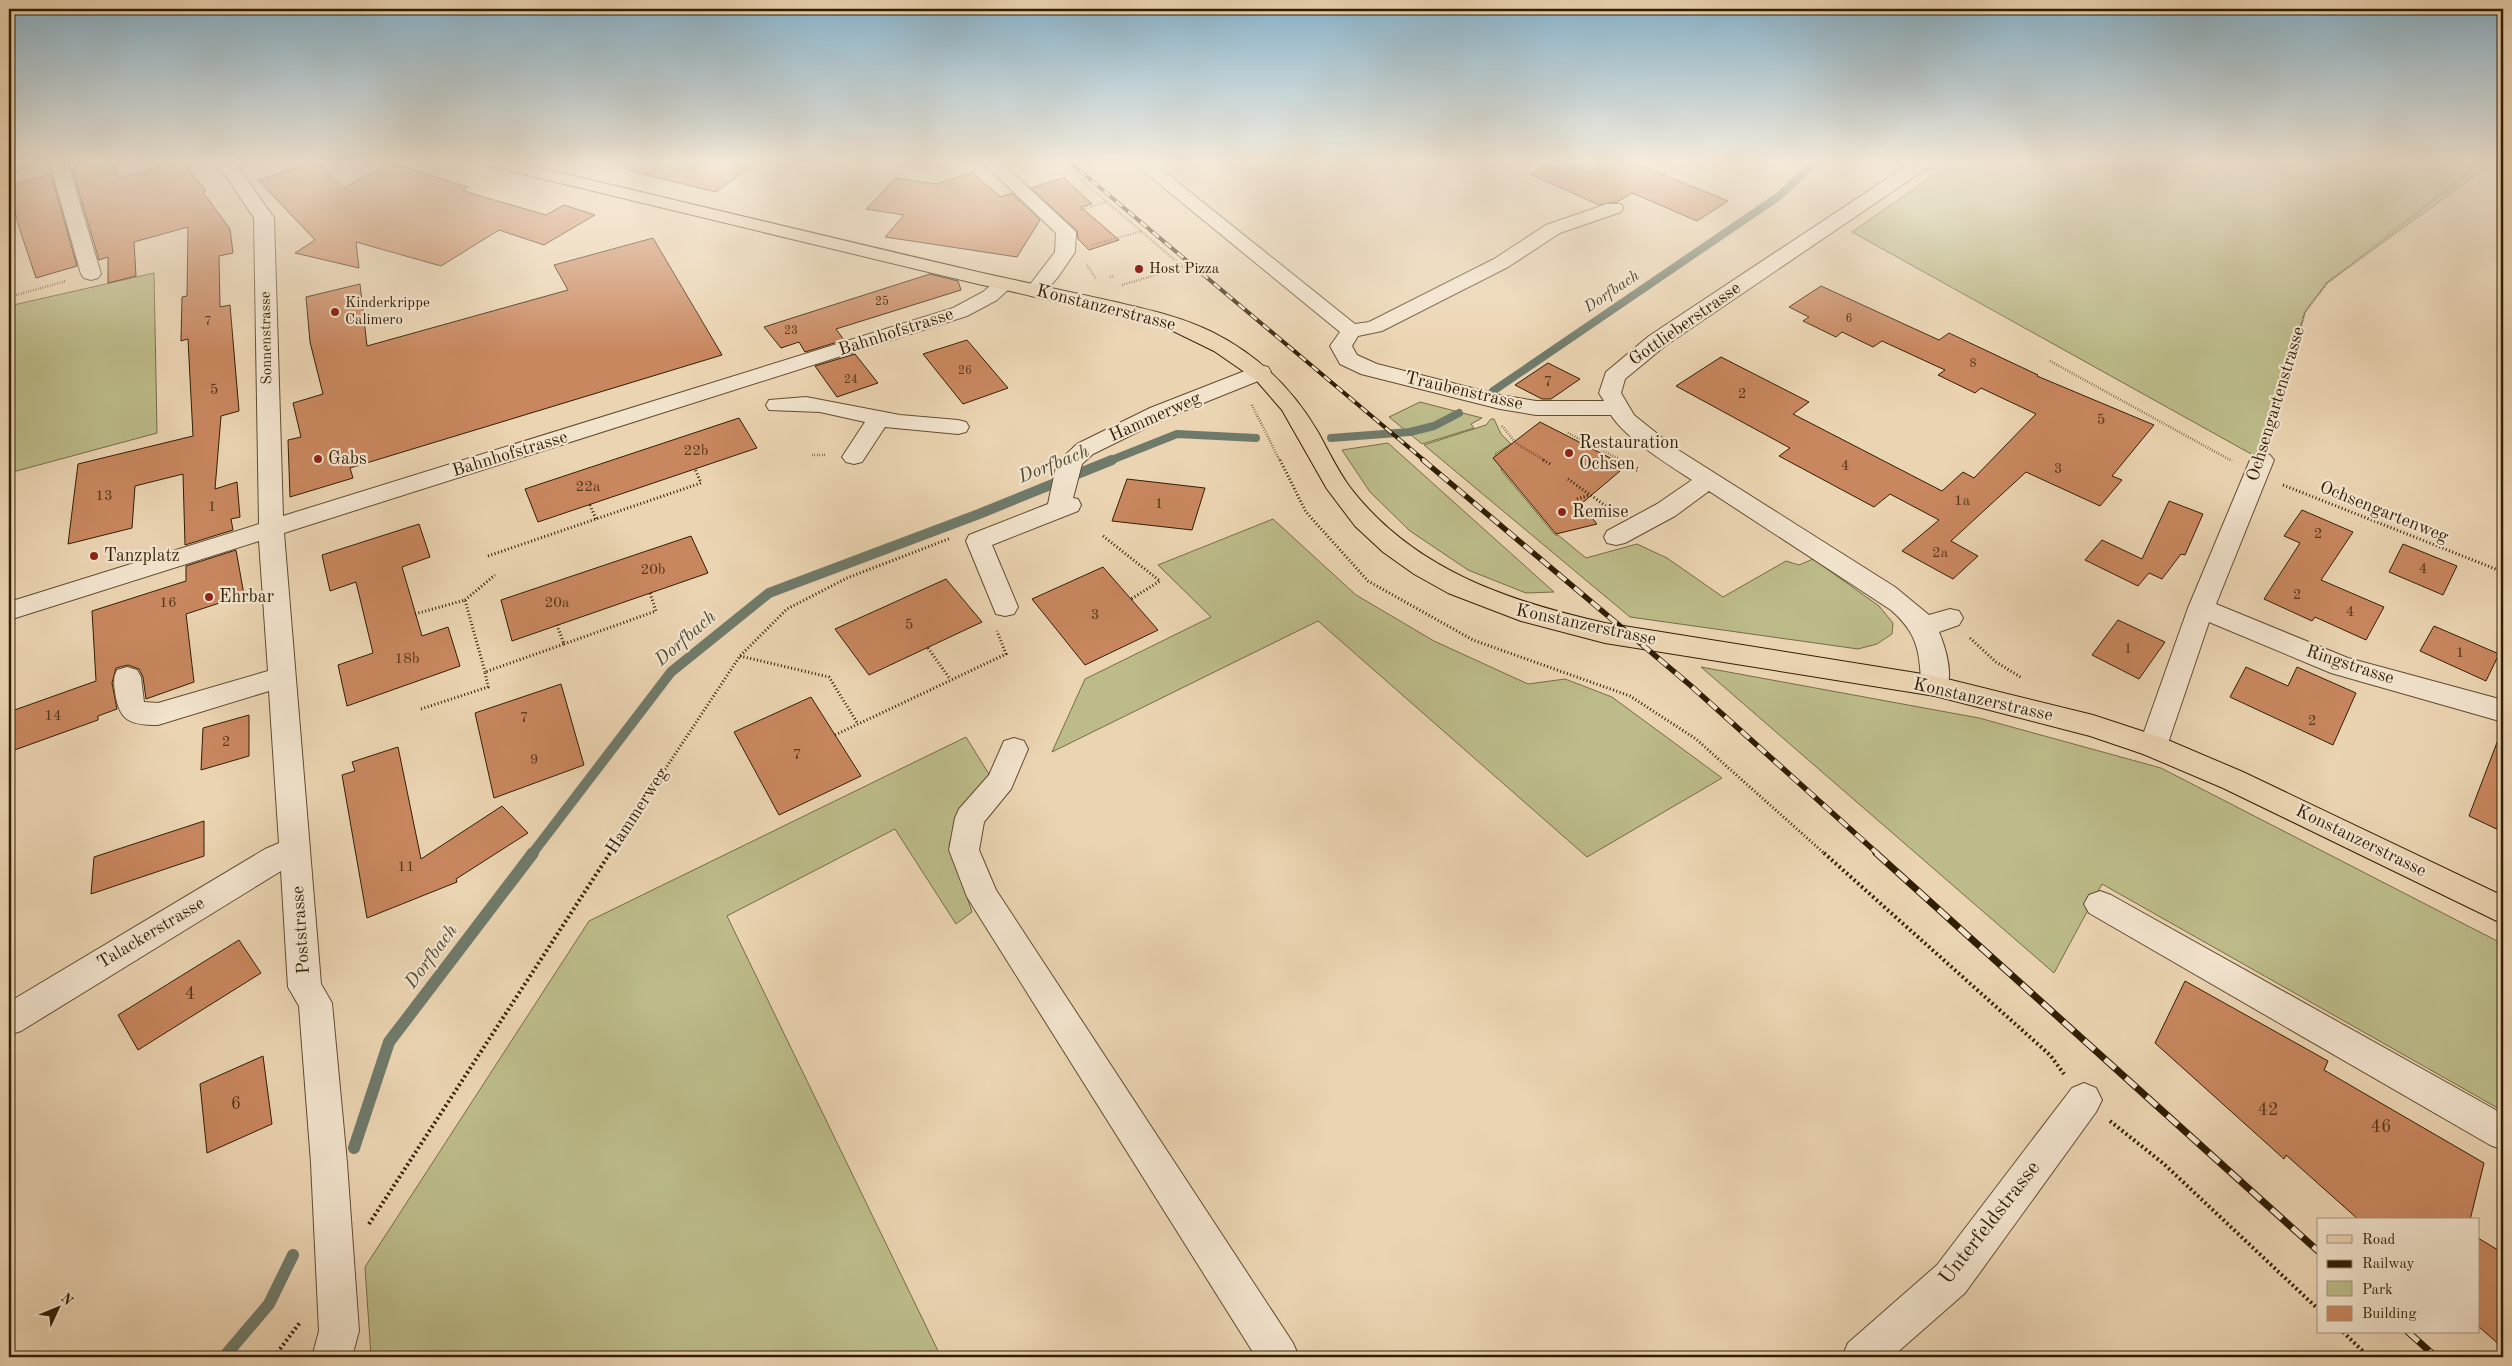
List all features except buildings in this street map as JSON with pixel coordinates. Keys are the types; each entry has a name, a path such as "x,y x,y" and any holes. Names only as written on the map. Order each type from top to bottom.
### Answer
{"main road":[{"name":"Konstanzerstrasse","path":"752,224 1148,316 1183,327 1228,350 1260,372 1279,391 1340,490 1364,519 1392,546 1427,570 1464,590 1508,608 1555,622 1605,633 1935,686 2092,726 2154,746 2317,820 2503,911"}],"street":[{"path":"76,224 90,272"},
{"name":"Sonnenstrasse","path":"264,224 271,529"},
{"path":"1035,291 1065,252 1066,232 1057,224"},
{"path":"1218,224 1351,331 1376,327 1501,263 1553,229 1568,224"},
{"name":"Gottlieberstrasse","path":"1832,224 1657,341 1614,377 1610,393 1617,408 1634,428 1709,480 1902,604 1923,627 1933,649 1935,686"},
{"name":"Bahnhofstrasse","path":"9,611 960,312 990,296 1004,284"},
{"name":"Traubenstrasse","path":"1351,331 1341,346 1348,359 1369,369 1500,402 1571,409 1617,408"},
{"name":"Hammerweg","path":"978,541 1065,493 1072,460 1085,449 1158,413 1260,372"},
{"path":"777,405 793,402 818,405 879,418 958,428"},
{"path":"854,457 879,418"},
{"name":"Ochsengartenstrasse","path":"2154,746 2200,608 2259,467"},
{"path":"1616,537 1666,510 1709,480"},
{"name":"Poststrasse","path":"271,529 305,987 315,1003 329,1163 339,1331 332,1357"},
{"path":"978,541 1000,617"},
{"name":"Ringstrasse","path":"2200,608 2341,666 2503,711"},
{"path":"1923,627 1950,618"},
{"path":"128,677 131,708 144,714 158,714 283,677"},
{"path":"1014,749 1001,781 970,818 964,850 983,897 1279,1357"},
{"name":"Talackerstrasse","path":"9,1020 276,858 295,850"},
{"path":"2100,904 2503,1133"},
{"name":"Unterfeldstrasse","path":"1862,1357 1951,1279 2084,1100"}],"path":[{"path":"1116,287 1161,272 1184,267 1133,224"},
{"name":"Ochsengartenstrasse","path":"2259,467 2305,312 2327,283 2403,224"},
{"path":"1088,248 1142,231"},
{"path":"1087,265 1098,281"},
{"path":"9,297 90,272"},
{"path":"1110,277 1115,276"},
{"name":"Ochsengartenweg","path":"2050,362 2259,467 2503,572"},
{"path":"1501,421 1505,433 1514,443 1552,465"},
{"path":"1263,425 1274,451 1306,512 1368,581 1472,640 1630,696 1696,739 2050,1055 2084,1100 2164,1164 2317,1308"},
{"path":"1563,430 1638,469 1634,472"},
{"path":"488,556 701,483 695,469"},
{"path":"1568,479 1610,509"},
{"path":"1577,499 1590,495"},
{"path":"590,505 596,519"},
{"name":"Hammerweg","path":"387,1196 690,729 740,656 787,609 847,578 960,535 978,541"},
{"path":"1103,536 1160,581 1131,599"},
{"path":"415,614 465,600 495,575"},
{"path":"485,672 656,611 650,593"},
{"path":"421,709 488,687 465,600"},
{"path":"835,735 1006,654 1000,617"},
{"path":"557,625 564,644"},
{"path":"928,648 950,679"},
{"path":"740,656 829,676 858,724"},
{"path":"2345,1334 2369,1357"}],"green space":[{"path":"1864,224 2409,224 2327,283 2305,312 2262,460 1852,232"},
{"path":"154,273 157,433 9,473 9,306"},
{"path":"1420,402 1482,418 1471,424 1474,428 1422,444 1389,417"},
{"path":"1491,419 1494,419 1501,434 1511,444 1495,454 1509,464 1501,470 1555,535 1558,535 1586,558 1637,544 1667,558 1723,597 1786,561 1799,565 1813,559 1879,606 1893,623 1892,634 1877,644 1858,649 1630,617 1424,445 1486,425"},
{"path":"1388,443 1554,592 1526,593 1468,570 1410,531 1370,492 1342,450"},
{"path":"1273,519 1356,595 1434,641 1528,684 1565,679 1612,697 1722,778 1587,857 1318,621 1052,752 1085,679 1211,617 1158,565"},
{"path":"1701,667 1979,718 2161,768 2503,944 2503,1111 2102,884 2054,973"},
{"path":"966,737 989,774 959,818 949,845 972,912 956,924 895,829 727,916 941,1357 371,1357 365,1267 589,921"}],"waterway":[{"name":"Dorfbach","path":"1493,391 1738,224"},
{"name":"Dorfbach","path":"1331,438 1410,432 1434,426 1459,413"},
{"name":"Dorfbach","path":"1109,461 1177,434 1256,438"},
{"name":"Dorfbach","path":"532,854 671,672 769,593 979,514 1112,460"},
{"name":"Dorfbach","path":"354,1148 389,1042 533,853"},
{"name":"Dorfbach","path":"224,1357 269,1304 293,1255"}],"railway":[{"path":"1143,224 1425,461"},
{"path":"1423,460 1690,685 1878,854"},
{"path":"1876,853 2317,1250"},
{"path":"2410,1334 2436,1357"}],"place":[{"name":"Host Pizza","path":"1139,269"},
{"name":"Kinderkrippe Calimero","path":"335,312"},
{"name":"Restauration Ochsen","path":"1569,453"},
{"name":"Gabs","path":"318,459"},
{"name":"Remise","path":"1562,512"},
{"name":"Tanzplatz","path":"94,556"},
{"name":"Ehrbar","path":"209,597"}]}
